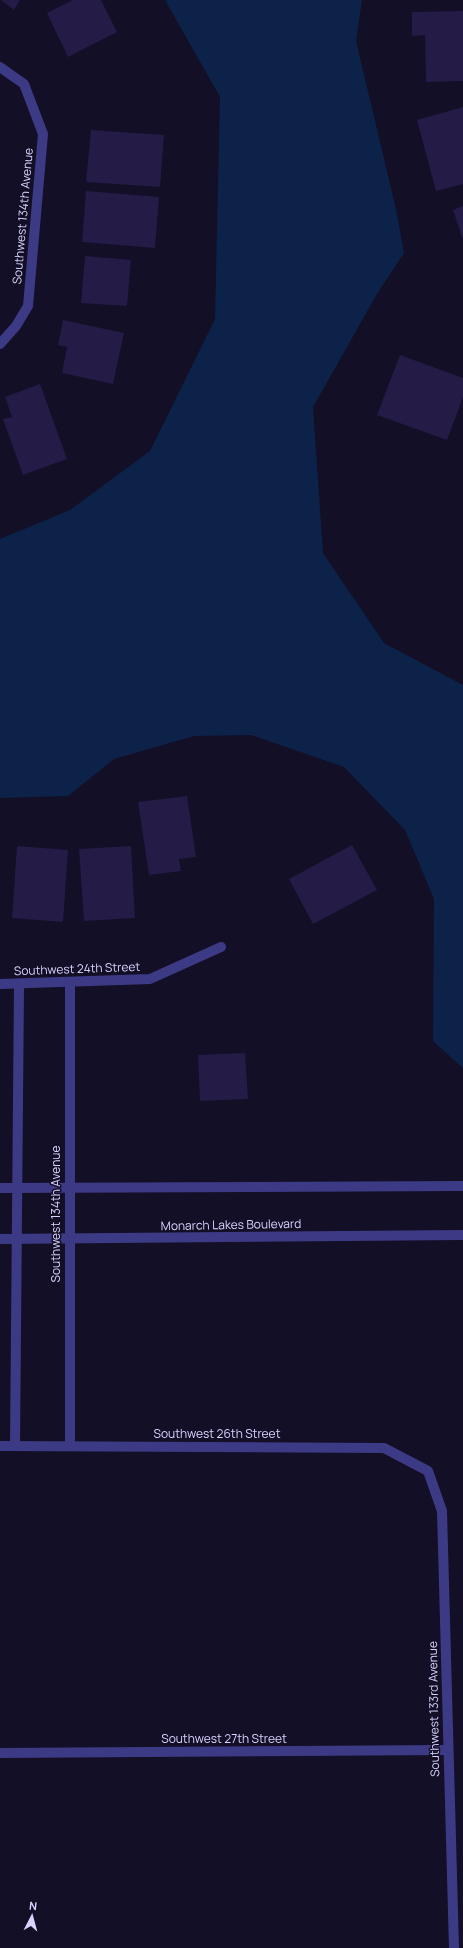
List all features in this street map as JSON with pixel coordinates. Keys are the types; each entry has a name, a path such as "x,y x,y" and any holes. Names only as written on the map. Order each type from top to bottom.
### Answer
{"street":[{"name":"Southwest 134th Avenue","path":"0,67 24,84 43,134 28,306 16,326 0,344"},
{"name":"Southwest 24th Street","path":"0,984 18,985 150,979 221,947"},
{"name":"Southwest 134th Avenue","path":"70,983 70,1446"},
{"path":"15,1446 18,1188 18,985"},
{"path":"0,1188 463,1186"},
{"name":"Monarch Lakes Boulevard","path":"0,1239 463,1235"},
{"name":"Southwest 26th Street","path":"0,1446 384,1448 428,1471"},
{"name":"Southwest 133rd Avenue","path":"428,1471 442,1511 454,1948"},
{"name":"Southwest 27th Street","path":"0,1753 448,1750"}],"water":[{"path":"165,0 362,0 356,41 396,209 404,253 377,294 313,407 323,553 384,643 463,685 463,1068 433,1041 434,899 405,830 344,767 251,735 194,736 114,759 68,796 0,798 0,539 70,510 150,451 215,319 220,97"}],"building":[{"path":"1,0 20,0 14,10"},
{"path":"73,0 101,0 117,32 68,57 47,13"},
{"path":"463,11 463,81 426,82 425,35 412,36 412,12"},
{"path":"463,107 463,184 436,191 417,120"},
{"path":"91,130 164,135 160,187 86,182"},
{"path":"86,191 159,197 155,248 82,242"},
{"path":"463,206 463,240 453,210"},
{"path":"85,256 131,260 127,306 81,303"},
{"path":"63,320 124,333 113,384 62,373 67,347 58,345"},
{"path":"400,355 463,378 463,397 447,440 377,415"},
{"path":"40,384 67,459 23,475 3,419 12,417 5,397"},
{"path":"187,796 196,857 179,859 181,871 149,875 138,802"},
{"path":"352,845 377,890 313,924 289,879"},
{"path":"17,846 68,850 63,922 12,918"},
{"path":"131,846 135,918 84,921 79,849"},
{"path":"245,1053 248,1099 200,1101 198,1055"}]}
